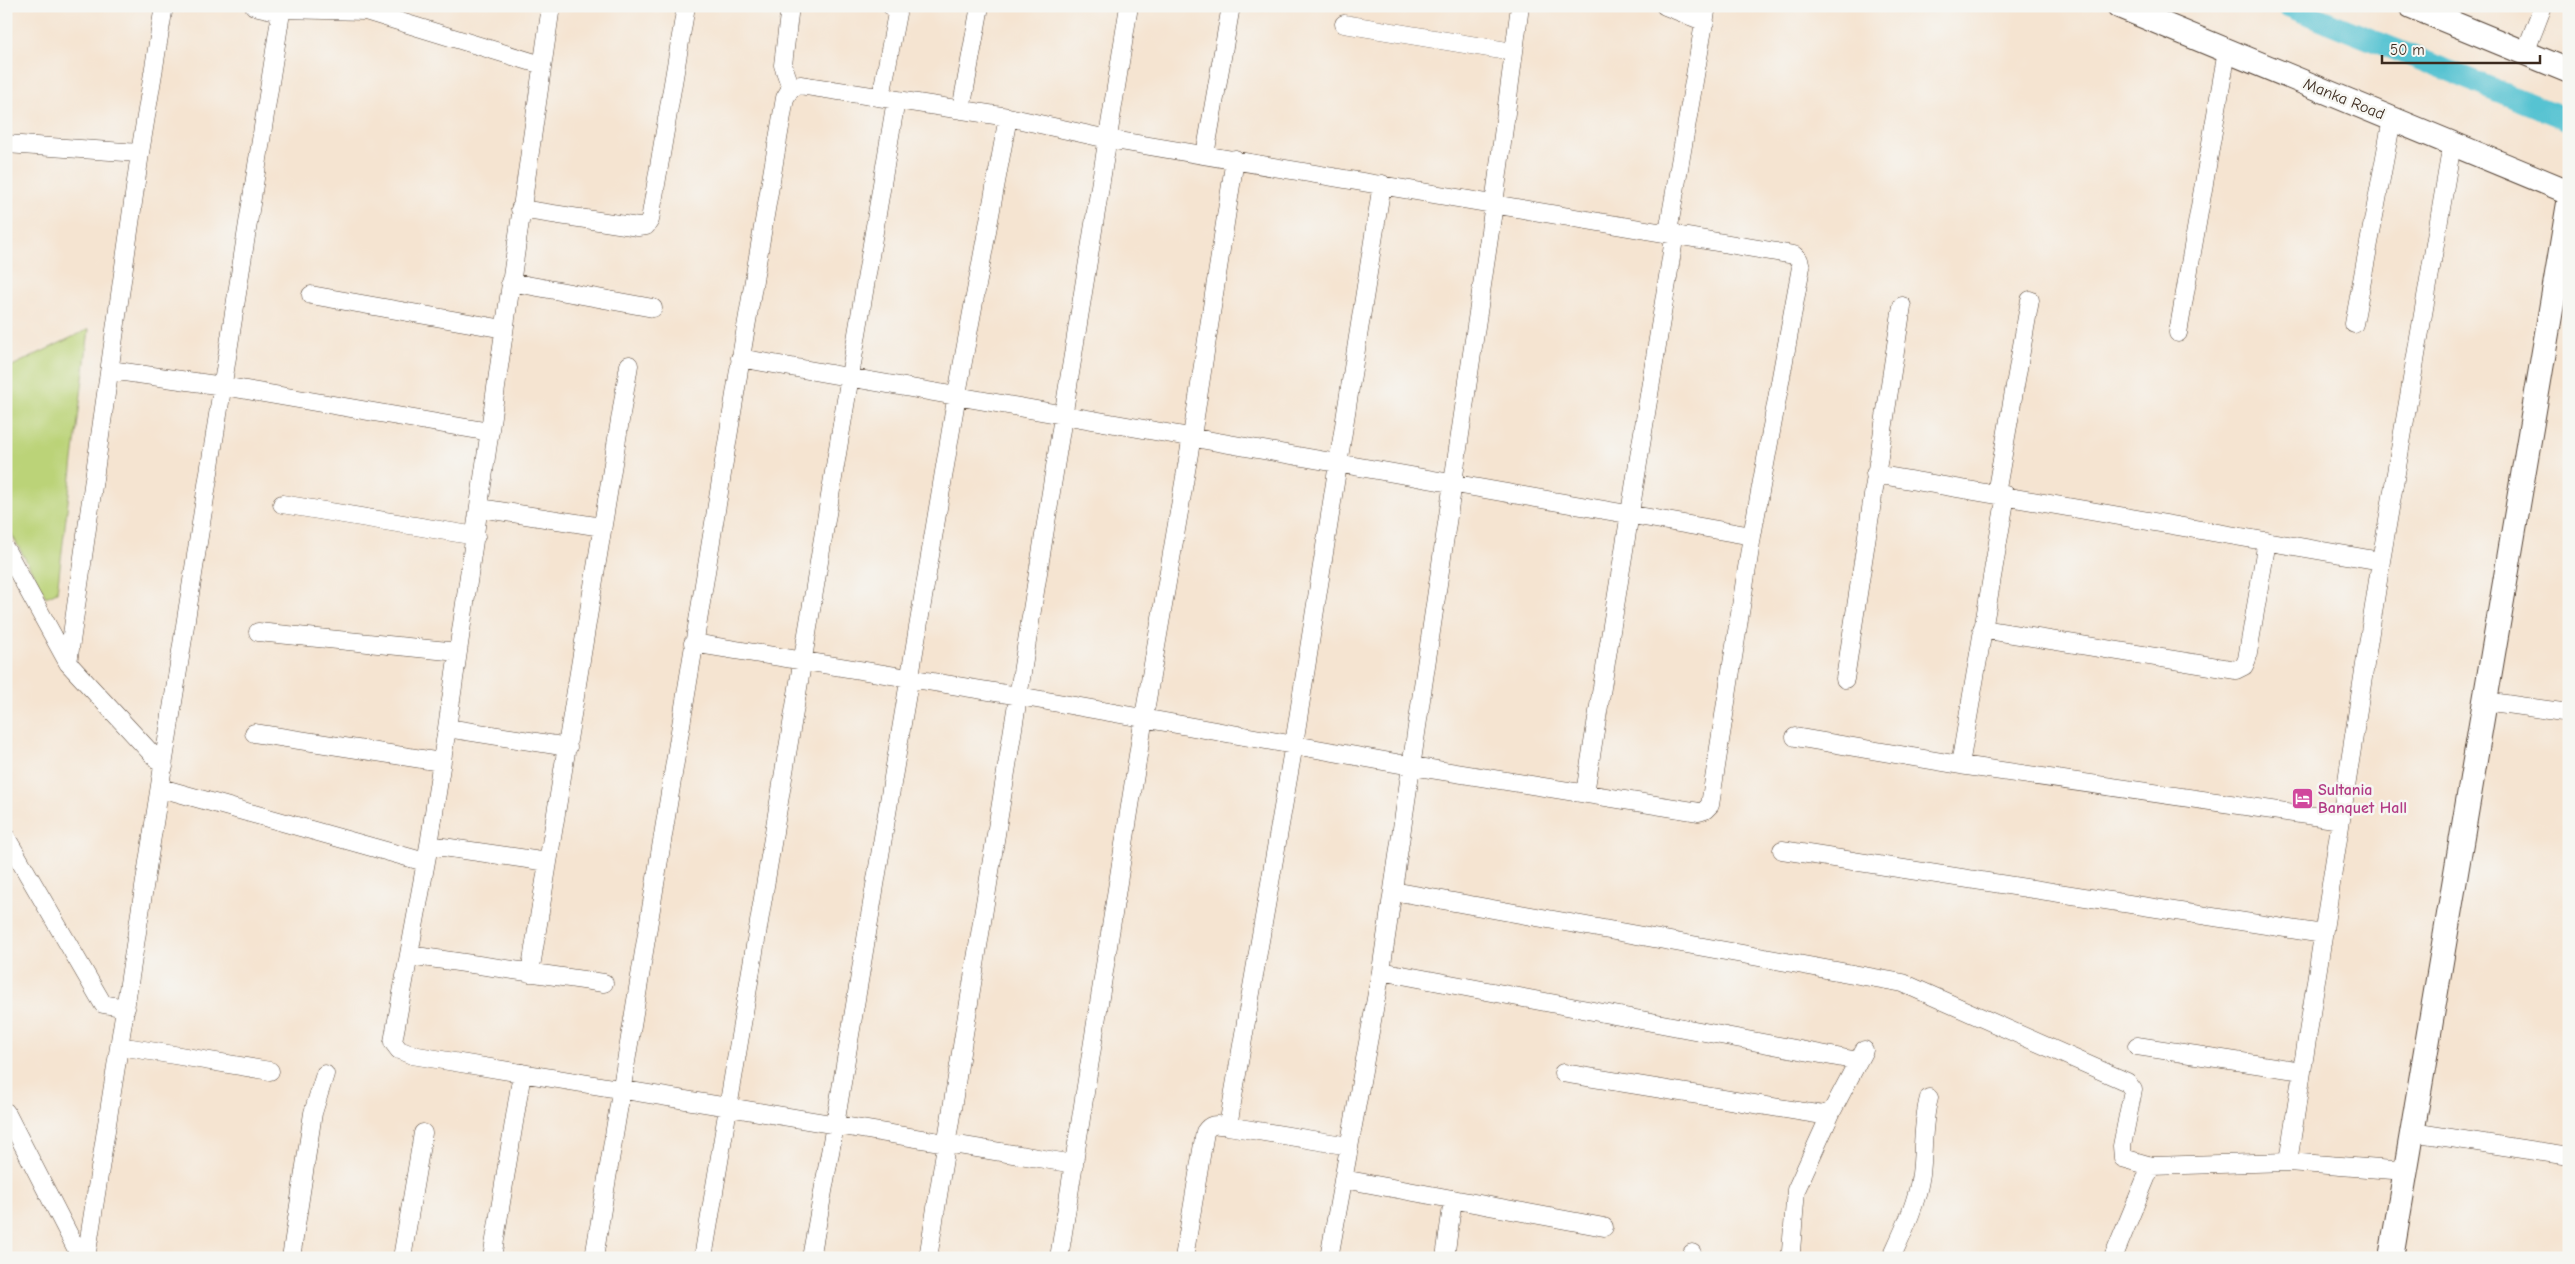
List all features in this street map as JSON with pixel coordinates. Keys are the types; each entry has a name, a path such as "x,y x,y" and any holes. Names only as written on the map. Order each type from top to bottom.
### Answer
{"street":[{"path":"68,663 140,153 164,6"},
{"path":"254,6 282,9 365,11 542,65"},
{"path":"551,6 520,209 480,508 447,728 429,844 393,1042 399,1050 412,1055 1074,1164"},
{"path":"520,209 638,227 646,226 650,220 686,6"},
{"path":"790,6 783,65 791,88"},
{"path":"703,1258 730,1108 852,376 898,8 891,6"},
{"path":"961,110 980,6"},
{"path":"928,1258 1066,413 1129,6"},
{"path":"1205,155 1231,6"},
{"path":"1329,1258 1381,971 1412,766 1451,483 1494,204 1520,6"},
{"path":"1585,793 1630,514 1706,14 1665,6"},
{"name":"Manka Road","path":"2119,6 2569,192"},
{"path":"2525,53 2543,6"},
{"path":"86,1258 282,9"},
{"path":"2426,9 2569,71"},
{"path":"1344,24 1513,52"},
{"path":"2178,332 2227,51"},
{"path":"594,1258 693,643 740,358 785,98 791,88 800,84 1008,117 1108,138 1794,255 1799,260 1800,267 1752,536 1710,805 1705,810 1699,812 1412,766 1144,717 693,643"},
{"path":"811,1258 835,1125 957,394 1008,117"},
{"path":"2354,324 2392,119"},
{"path":"6,144 140,153"},
{"path":"2288,1162 2381,561 2452,144"},
{"path":"1059,1258 1144,717 1192,436 1235,160"},
{"path":"1228,1126 1340,464 1382,184"},
{"path":"2391,1258 2569,202"},
{"path":"510,282 653,308"},
{"path":"311,295 504,328"},
{"path":"1960,765 1982,629 2030,300"},
{"path":"1845,679 1902,306"},
{"path":"740,358 1066,413 1340,464 1752,536"},
{"path":"530,973 629,365"},
{"path":"110,370 223,386 490,432"},
{"path":"1876,474 2381,561"},
{"path":"282,504 476,536"},
{"path":"480,508 602,527"},
{"path":"1982,629 2236,670 2244,666 2247,659 2268,541"},
{"path":"6,550 68,663 164,767"},
{"path":"258,632 458,652"},
{"path":"2485,701 2569,713"},
{"path":"447,728 568,747"},
{"path":"254,733 441,762"},
{"path":"1795,737 1960,765 2340,820"},
{"path":"161,788 425,862"},
{"path":"6,837 103,1004 126,1008"},
{"path":"429,844 548,862"},
{"path":"1782,850 2323,934"},
{"path":"1393,891 1903,983 2127,1082 2133,1090 2122,1146 2123,1158 2152,1166 2288,1162 2406,1171"},
{"path":"409,955 604,983"},
{"path":"1381,971 1861,1056 1832,1110 1796,1190 1791,1251"},
{"path":"120,1046 270,1071"},
{"path":"2137,1046 2302,1070"},
{"path":"492,1258 522,1073"},
{"path":"1563,1073 1823,1114 1832,1110"},
{"path":"291,1258 313,1113 325,1074"},
{"path":"1891,1258 1907,1226 1920,1176 1925,1112 1929,1098"},
{"path":"6,1112 81,1258"},
{"path":"1184,1258 1205,1132 1208,1126 1213,1124 1228,1126 1350,1146"},
{"path":"2412,1132 2569,1156"},
{"path":"402,1258 423,1133"},
{"path":"2113,1258 2152,1166"},
{"path":"1343,1179 1604,1227"},
{"path":"1445,1258 1453,1199"}],"green space":[{"path":"89,329 57,592 46,597 6,524 6,369"}],"waterway":[{"path":"2288,6 2569,120"}],"place":[{"name":"Sultania Banquet Hall","path":"2302,799"}]}
